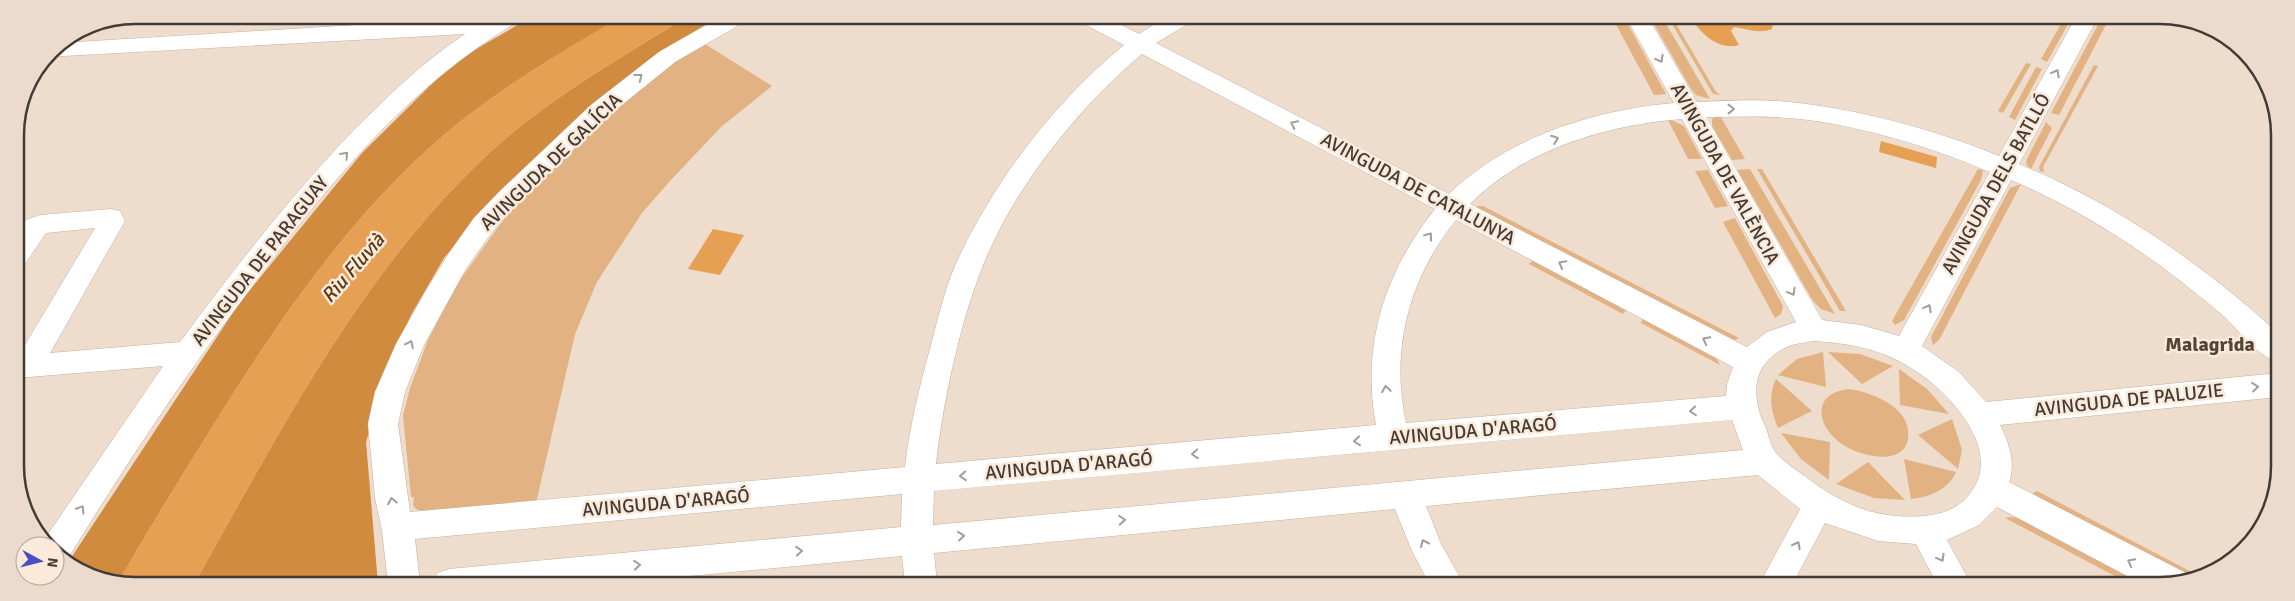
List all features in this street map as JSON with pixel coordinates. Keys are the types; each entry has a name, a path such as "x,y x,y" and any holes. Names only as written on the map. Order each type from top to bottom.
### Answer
{"street":[{"name":"AVINGUDA DE PARAGUAY","path":"64,536 137,425 229,294 283,226 361,137 449,55 495,24"},
{"name":"AVINGUDA DE GALÍCIA","path":"403,577 398,530 391,498 383,424 390,392 410,344 458,260 483,225 509,197 599,110 667,57 724,24"},
{"name":"AVINGUDA DE CATALUNYA","path":"1101,24 1750,362"},
{"path":"919,577 916,540 918,480 926,417 948,331 973,257 1000,205 1048,139 1089,90 1140,44 1172,24"},
{"name":"AVINGUDA DE VALÈNCIA","path":"1641,24 1814,330"},
{"name":"AVINGUDA DELS BATLLÓ","path":"1905,351 2083,24"},
{"path":"63,50 438,26 489,27"},
{"path":"1394,438 1384,376 1390,323 1402,286 1423,244 1452,206 1484,177 1536,146 1596,124 1650,112 1688,109 1776,109 1828,116 1888,128 1944,144 2004,167 2103,216 2160,252 2212,291 2271,344"},
{"path":"24,244 35,227 40,224 104,218 110,218 112,221 24,363"},
{"path":"1814,330 1845,332 1860,335 1905,351 1934,368 1959,389 1980,415 1988,430 1996,456 1997,467 1993,489 1982,504 1965,518 1944,527 1925,530 1885,529 1850,518 1818,504 1764,461 1742,407 1741,380 1750,362 1768,345 1788,335 1814,330"},
{"path":"24,366 188,353"},
{"name":"AVINGUDA DE PALUZIE","path":"1980,415 2271,386"},
{"name":"AVINGUDA D'ARAGÓ","path":"398,530 423,524 1742,407"},
{"path":"523,577 1764,461"},
{"path":"1993,489 2161,577"},
{"path":"1405,494 1428,551 1443,577"},
{"path":"1779,577 1818,504"},
{"path":"1925,530 1951,577"}],"shaded area":[{"path":"519,24 610,24 547,62 473,111 428,149 367,211 313,278 263,348 153,522 122,576 85,566 72,557 240,302 362,153 444,72 464,56"},
{"path":"675,24 711,24 650,60 582,114 503,189 444,258 411,315 386,373 366,442 377,577 198,577 290,414 324,358 360,304 399,252 440,202 486,156 558,98"},
{"path":"1616,24 1628,24 1666,94 1654,95"},
{"path":"1654,24 1666,24 1710,99 1696,95"},
{"path":"1672,24 1676,24 1716,92 1721,95 1713,94"},
{"path":"2061,24 2068,24 2047,62 2041,59"},
{"path":"2098,24 2106,24 2059,115 2051,113"},
{"path":"705,44 772,86 721,127 670,181 642,213 597,282 575,334 536,503 425,512 416,509 413,505 414,497 411,497 403,415 410,388 428,340 455,287 511,209 607,115 676,61"},
{"path":"2026,63 2031,64 2003,113 1998,111"},
{"path":"2094,65 2098,66 2043,167 2044,172 2040,171 2039,167"},
{"path":"2036,67 2042,69 2015,120 2009,117"},
{"path":"1719,114 1745,159 1732,160 1712,126 1712,119"},
{"path":"1667,118 1684,126 1702,159 1688,159"},
{"path":"2046,122 2052,128 2031,169 2026,164 2027,159"},
{"path":"1750,169 1835,314 1821,309 1813,301 1737,170"},
{"path":"1757,169 1762,169 1846,311 1840,311"},
{"path":"1978,169 1983,170 1981,180 1904,320 1895,325 1892,321"},
{"path":"1708,170 1728,206 1715,208 1695,171"},
{"path":"2021,184 1939,340 1933,345 1932,335 2010,188"},
{"path":"1477,206 1483,206 1739,338 1734,340 1478,209"},
{"path":"1735,218 1783,306 1781,314 1775,318 1723,222"},
{"path":"1533,260 1627,309 1623,314 1529,264"},
{"path":"1643,318 1716,357 1720,365 1641,323"},
{"path":"1823,352 1826,387 1778,375 1797,359"},
{"path":"1828,352 1860,354 1893,366 1862,384"},
{"path":"1899,369 1927,389 1949,414 1900,405"},
{"path":"1776,379 1812,411 1778,428 1771,403"},
{"path":"1849,389 1879,398 1898,410 1908,428 1908,439 1905,448 1890,456 1871,456 1852,450 1841,444 1834,437 1823,421 1823,405 1828,397"},
{"path":"1952,419 1962,450 1958,469 1918,435"},
{"path":"1781,433 1830,442 1829,480 1801,459"},
{"path":"1904,459 1956,472 1948,484 1937,492 1911,499"},
{"path":"1868,462 1905,500 1874,498 1836,484"},
{"path":"2037,491 2192,572 2182,575 2030,495"},
{"path":"2005,518 2021,518 2135,577 2117,577"}],"water":[{"name":"Riu Fluvià","path":"609,24 675,24 558,98 486,156 440,202 360,304 324,358 290,414 198,577 122,576 153,522 263,348 313,278 367,211 428,149 473,111 522,77"},
{"path":"1695,24 1773,24 1772,29 1762,31 1734,27 1731,31 1739,45 1732,46 1717,43"},
{"path":"1881,141 1937,157 1936,168 1879,152"},
{"path":"713,229 744,235 720,275 688,269"}],"district":[{"name":"Malagrida","path":"2210,344"}]}
